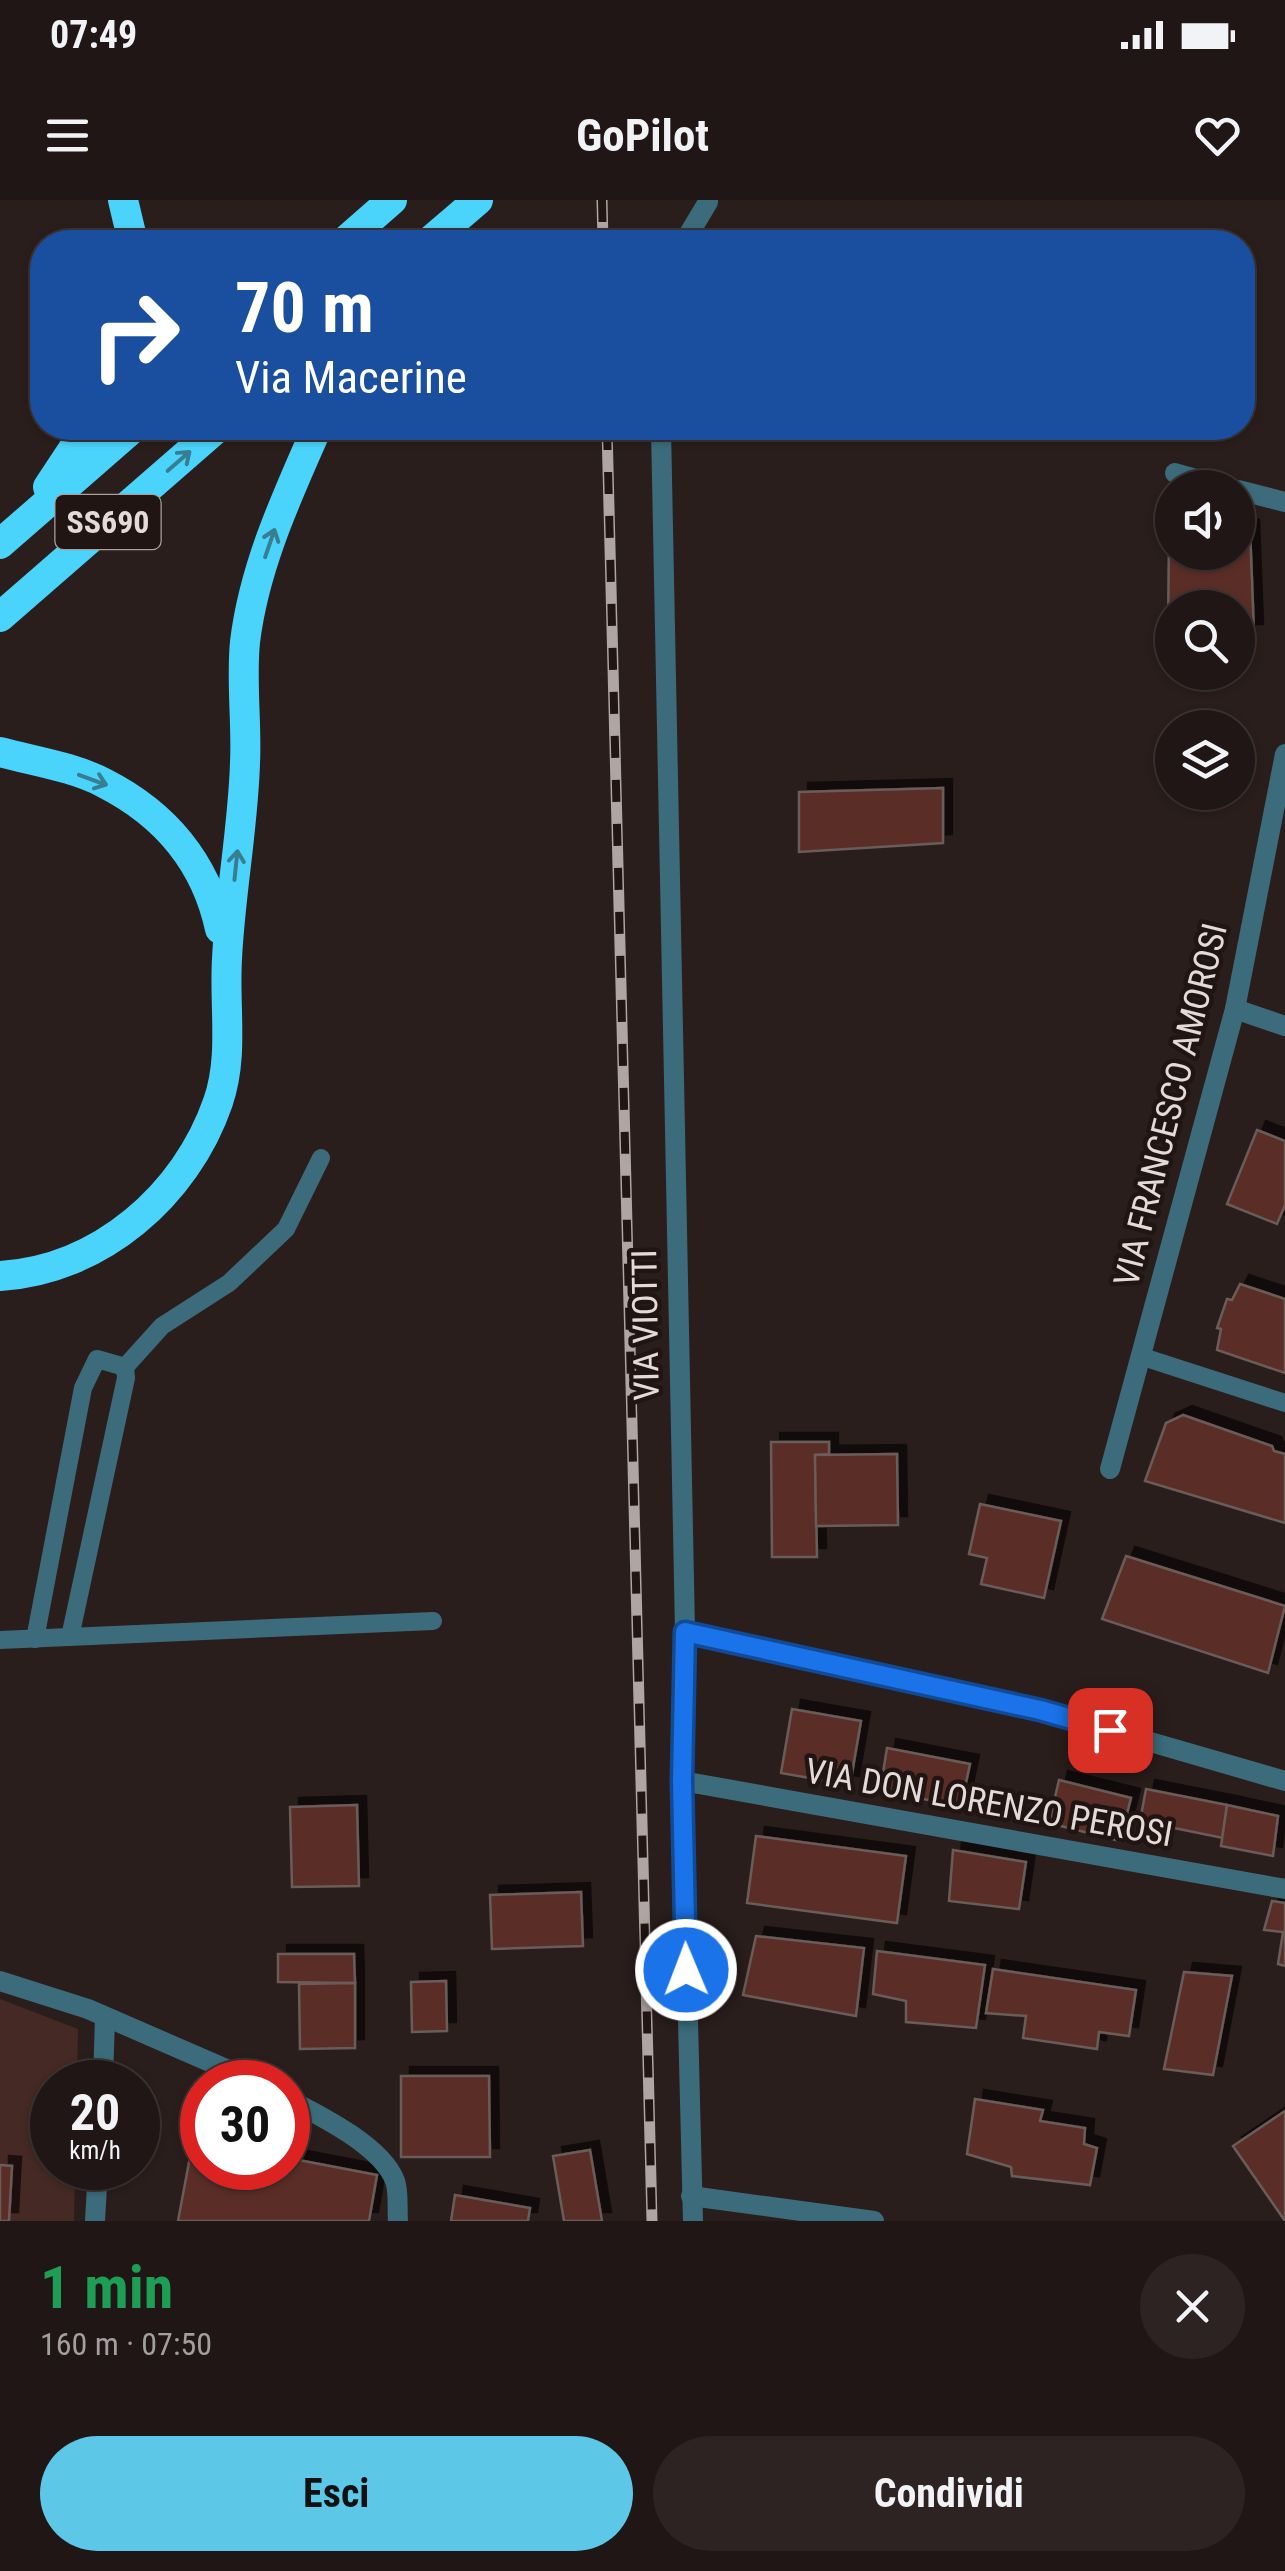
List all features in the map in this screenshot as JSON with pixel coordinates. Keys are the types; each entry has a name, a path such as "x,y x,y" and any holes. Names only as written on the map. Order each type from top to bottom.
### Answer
{"highway":[{"path":"123,200 130,230"},
{"path":"358,230 392,200"},
{"path":"444,230 480,200"},
{"path":"456,230 480,200"},
{"path":"24,523 80,440"},
{"name":"SS690","path":"0,544 119,440"},
{"name":"SS690","path":"0,617 203,440"},
{"path":"0,1276 22,1274 84,1254 141,1220 188,1163 218,1102 229,1043 226,962 246,765 245,642 267,548 312,440"},
{"path":"0,752 103,782 167,826 211,887 226,962"}],"street":[{"path":"691,230 709,201"},
{"name":"VIA VIOTTI","path":"662,440 685,1632 682,1781 693,2221"},
{"path":"1255,494 1285,502"},
{"name":"VIA FRANCESCO AMOROSI","path":"1110,1469 1234,1009 1285,754"},
{"path":"1234,1009 1285,1026"},
{"path":"685,1632 1040,1710 1285,1781"},
{"name":"VIA DON LORENZO PEROSI","path":"682,1781 1285,1888"},
{"path":"0,1981 105,2016 206,2060"},
{"path":"103,2060 105,2016"},
{"path":"310,2110 367,2148 395,2180 398,2221"},
{"path":"95,2221 97,2190"},
{"path":"692,2196 874,2221"}],"lane":[{"path":"70,1637 125,1367 162,1326 229,1283 286,1229 321,1158"},
{"path":"1140,1356 1285,1403"},
{"path":"35,1639 84,1388 97,1359 125,1367"},
{"path":"0,1640 433,1621"}],"shaded area":[{"path":"0,1999 78,2029 77,2060 30,2060 30,2190 75,2190 74,2221 0,2221"}],"building":[{"path":"1169,570 1252,570 1252,590 1168,590"},
{"path":"943,788 943,843 799,852 799,792"},
{"path":"1257,1130 1285,1141 1285,1205 1277,1224 1227,1204"},
{"path":"1240,1284 1285,1299 1285,1373 1217,1350 1221,1329 1217,1328 1227,1299 1232,1300"},
{"path":"1183,1415 1285,1454 1285,1523 1145,1481 1166,1423"},
{"path":"771,1442 829,1442 829,1454 815,1455 817,1557 772,1557"},
{"path":"897,1454 898,1525 816,1526 815,1455"},
{"path":"980,1504 1061,1521 1044,1598 981,1584 987,1558 969,1554"},
{"path":"1126,1556 1285,1606 1268,1673 1102,1619"},
{"path":"792,1709 861,1721 850,1785 781,1773"},
{"path":"887,1748 970,1764 961,1806 880,1791"},
{"path":"1059,1780 1131,1798 1120,1841 1049,1823"},
{"path":"1146,1789 1227,1805 1223,1838 1140,1821"},
{"path":"357,1805 359,1886 292,1887 290,1807"},
{"path":"1227,1805 1278,1816 1273,1856 1221,1846"},
{"path":"756,1836 906,1856 897,1923 747,1903"},
{"path":"953,1850 1026,1862 1019,1909 949,1901"},
{"path":"581,1892 583,1946 492,1949 490,1895"},
{"path":"1272,1901 1285,1903 1285,1966 1278,1964 1283,1932 1264,1930"},
{"path":"756,1936 864,1948 856,2016 743,1995"},
{"path":"877,1951 985,1965 976,2028 906,2022 906,2001 873,1994"},
{"path":"278,1954 354,1954 355,1983 278,1982"},
{"path":"993,1969 1136,1990 1129,2036 1099,2032 1097,2049 1023,2038 1026,2016 986,2013"},
{"path":"1184,1972 1232,1976 1213,2075 1164,2069"},
{"path":"446,1981 447,2031 412,2032 411,1982"},
{"path":"355,1983 355,2048 300,2049 299,1984"},
{"path":"401,2076 489,2076 490,2157 401,2157"},
{"path":"975,2099 1043,2110 1040,2121 1085,2128 1084,2144 1097,2148 1090,2185 1012,2176 1011,2167 967,2154"},
{"path":"1285,2111 1285,2221 1233,2146"},
{"path":"590,2150 602,2221 564,2221 553,2156"},
{"path":"310,2162 377,2175 369,2221 178,2221 184,2190 310,2190"},
{"path":"0,2165 12,2166 9,2221 0,2221"},
{"path":"455,2195 530,2208 528,2221 451,2221"}],"railway":[{"path":"602,200 603,230"},
{"path":"607,440 652,2221"}],"route":[{"path":"686,1970 682,1781 685,1632 1040,1710 1110,1730"}]}
